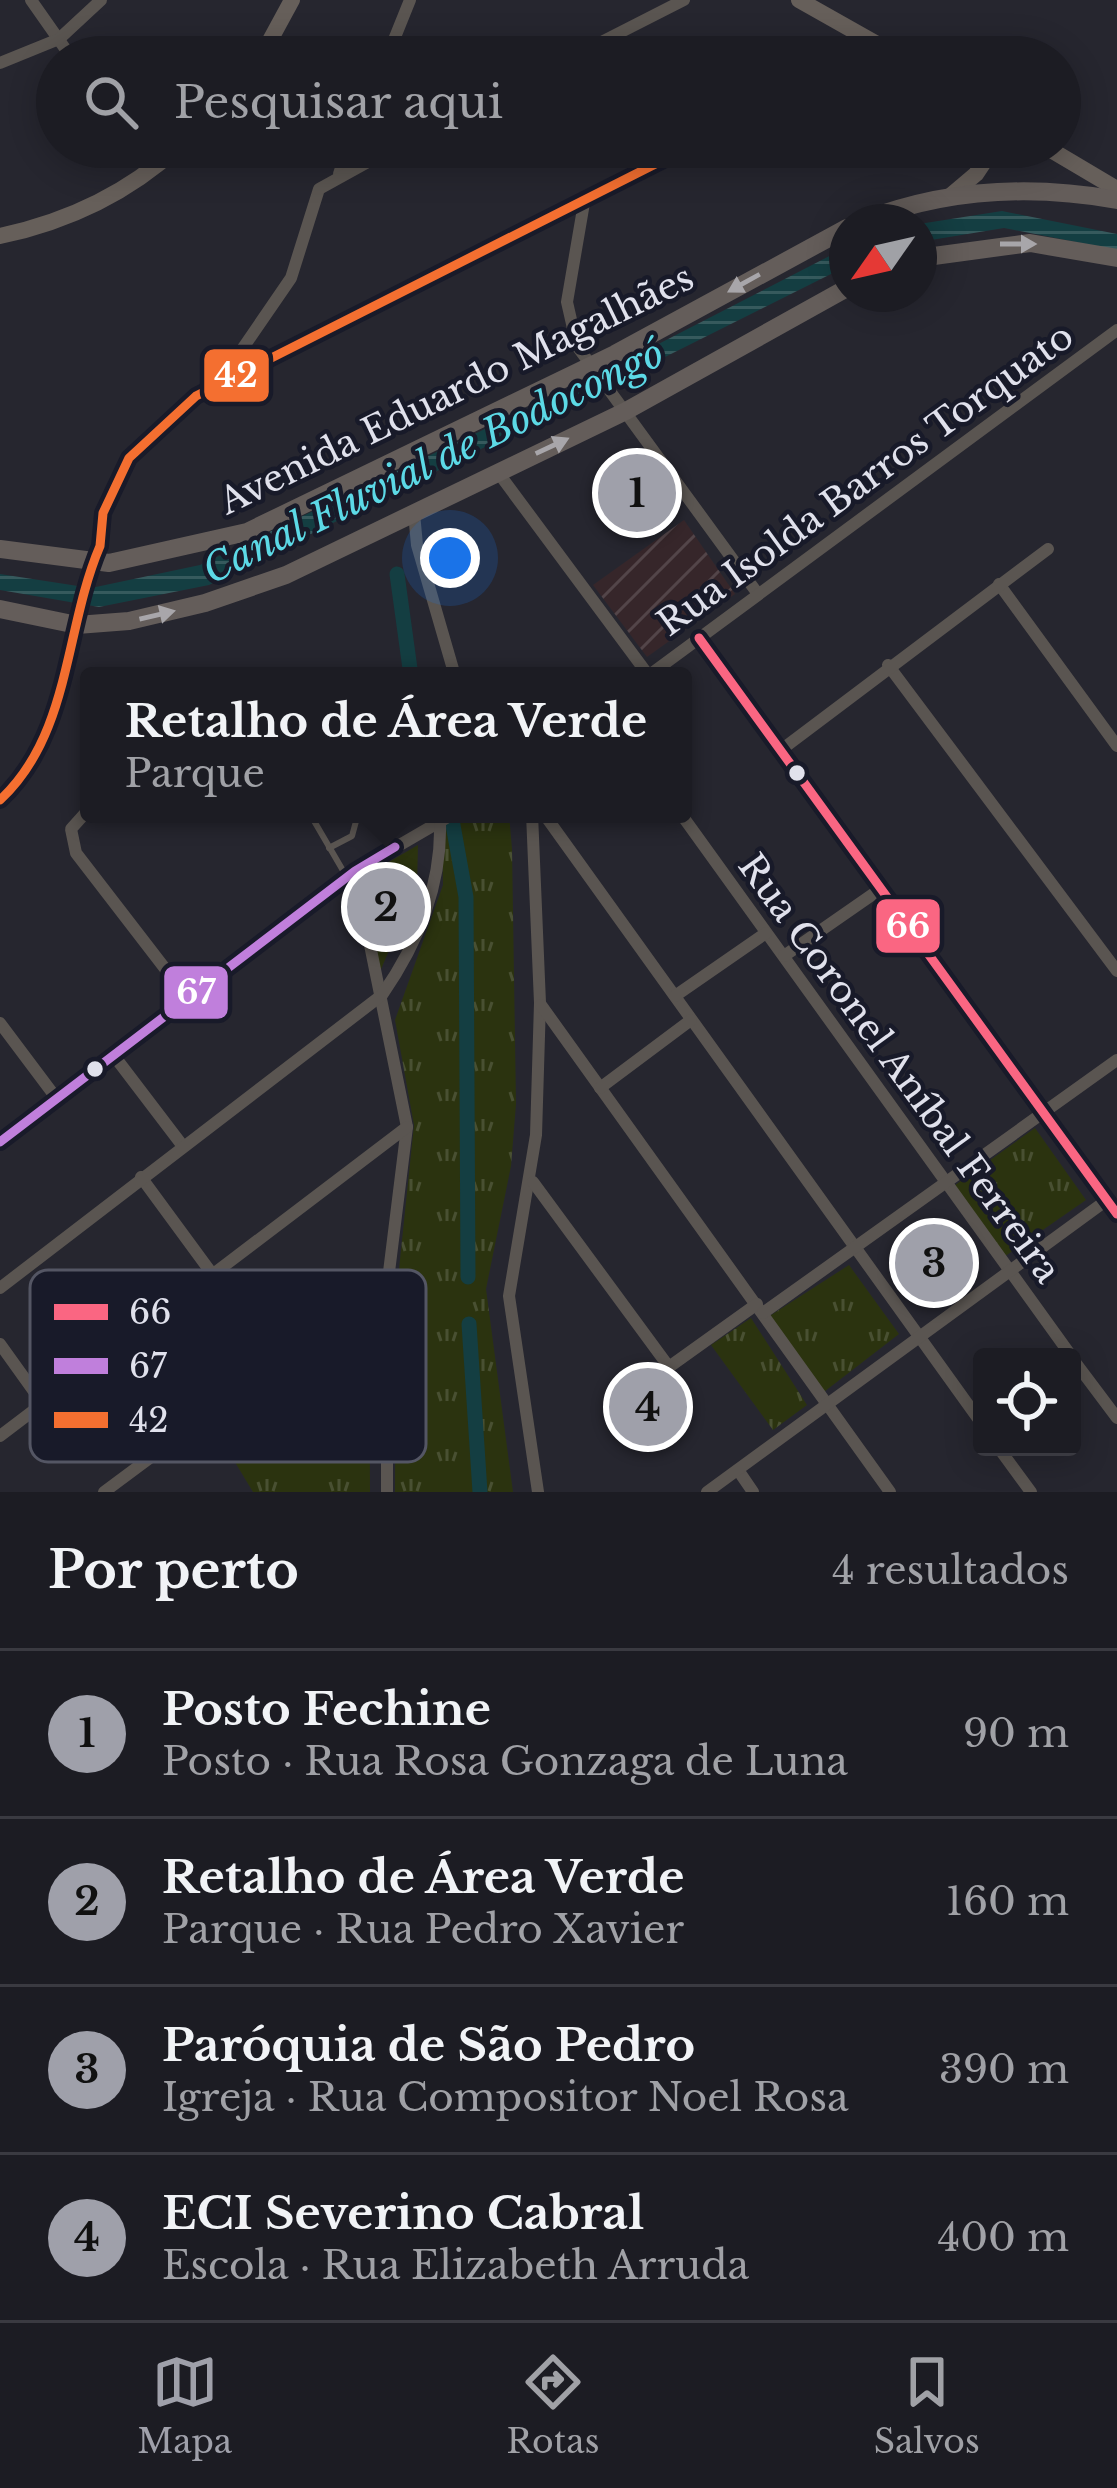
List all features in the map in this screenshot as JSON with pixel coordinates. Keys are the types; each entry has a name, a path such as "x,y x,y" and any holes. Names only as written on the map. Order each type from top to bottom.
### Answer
{"main road":[{"path":"272,36 292,0"},
{"path":"799,0 865,36"},
{"path":"0,236 91,206 154,168"},
{"path":"950,196 980,168"},
{"path":"1081,168 1117,189"},
{"path":"922,204 950,196 1063,191 1117,200"},
{"name":"Avenida Eduardo Magalhães","path":"4,550 92,564 149,558 247,532 594,368 829,238"},
{"path":"937,254 1030,243 1117,258"},
{"path":"0,609 129,622 205,604 286,575 829,297"}],"street":[{"path":"31,0 57,36"},
{"path":"62,36 101,0"},
{"path":"395,36 410,0"},
{"path":"613,36 683,0"},
{"path":"0,63 36,48"},
{"path":"338,175 341,168"},
{"path":"220,381 291,278 313,200 352,168"},
{"path":"0,800 28,772 45,740 103,513 129,458 168,418 220,381 649,168"},
{"path":"584,202 567,302 577,346 758,594"},
{"name":"Rua Isolda Barros Torquato","path":"660,667 1117,330"},
{"path":"497,471 641,667"},
{"path":"414,513 417,545 452,667"},
{"path":"781,750 888,664 1048,549"},
{"path":"999,584 1117,746"},
{"path":"699,638 1117,1214"},
{"path":"888,664 1117,971"},
{"path":"80,820 71,830 76,853 190,1001"},
{"path":"0,1142 351,874 438,823"},
{"path":"0,1288 382,995 405,962 430,901 445,823"},
{"path":"532,823 539,1004 532,1182 509,1300 538,1492"},
{"path":"550,823 973,1412"},
{"name":"Rua Coronel Aníbal Ferreira","path":"687,823 1065,1348"},
{"path":"351,874 382,995 407,1127 389,1270"},
{"path":"784,956 879,890"},
{"path":"675,996 766,933"},
{"path":"539,1004 890,1492"},
{"path":"600,1088 692,1020"},
{"path":"0,1023 58,1100"},
{"path":"115,1057 182,1145"},
{"path":"532,1182 669,1367 854,1248 1117,1060"},
{"path":"220,1270 407,1127"},
{"path":"141,1177 209,1270"},
{"path":"707,1492 1107,1200"},
{"path":"0,1344 30,1385"},
{"name":"Rua Coronel Aníbal Ferreira","path":"1081,1369 1117,1418"},
{"path":"0,1436 30,1414"},
{"path":"1005,1456 1031,1492"},
{"path":"104,1492 144,1462"},
{"path":"738,1470 753,1492"}],"lane":[{"path":"315,823 351,874"},
{"path":"329,848 352,836 356,823"}],"shaded area":[{"path":"684,520 735,594 647,657 593,585"}],"green space":[{"path":"456,823 510,823 516,1104 511,1166 486,1289 513,1492 395,1492 395,1462 426,1462 426,1270 399,1270 414,1125 395,1020 443,885 442,832"},
{"path":"418,845 417,885 379,974 358,880"},
{"path":"1035,1128 1086,1200 1001,1259 951,1188"},
{"path":"849,1265 899,1334 820,1395 765,1319"},
{"path":"751,1318 807,1405 773,1430 711,1345"},
{"path":"235,1462 370,1462 370,1492 253,1492"}],"water":[{"path":"1002,211 1117,234 1117,250 1004,228 937,239 937,221"},
{"name":"Canal Fluvial de Bodocongó","path":"829,256 829,275 209,585 99,607 0,590 0,574 91,588 200,565 600,374"}],"waterway":[{"path":"397,574 410,667"},
{"path":"453,823 466,897 468,1277"},
{"path":"469,1324 480,1492"}],"transit line":[{"name":"42","path":"0,800 23,774 53,713 100,546 103,513 129,458 196,396 647,168"},
{"name":"66","path":"699,638 1117,1214"},
{"name":"67","path":"0,1142 355,871 395,847"}],"place":[{"name":"Posto Fechine","path":"637,493"},
{"name":"Retalho de Área Verde","path":"386,907"},
{"name":"Paróquia de São Pedro","path":"934,1263"},
{"name":"ECI Severino Cabral","path":"648,1407"}]}
